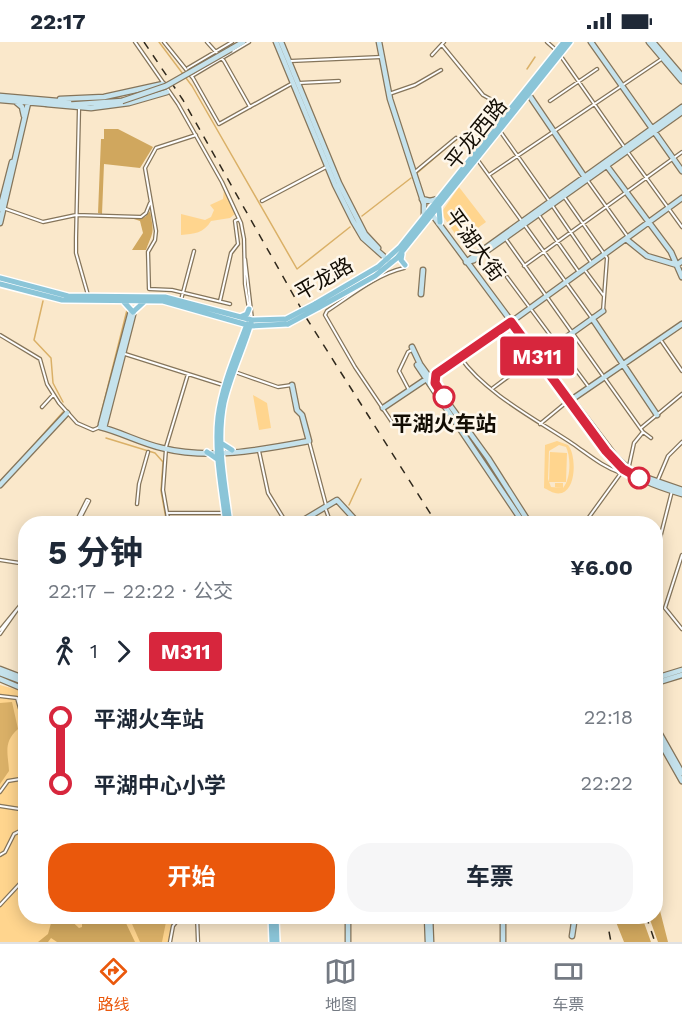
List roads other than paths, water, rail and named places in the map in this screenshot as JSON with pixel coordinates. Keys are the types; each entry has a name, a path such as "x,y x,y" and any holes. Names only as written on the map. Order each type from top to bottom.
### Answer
{"main road":[{"name":"平龙路","path":"2,285 62,300 174,303 249,323 287,322 391,261 408,247 439,202 510,110 528,92 564,42"},
{"path":"558,53 570,42"},
{"name":"平龙西路","path":"439,202 500,131 528,92"},
{"path":"439,202 440,222"},
{"name":"平龙路","path":"391,261 422,220 432,213"},
{"path":"402,253 401,260 405,266"},
{"name":"平龙路","path":"0,278 59,294 89,297 158,296 182,300 235,319"},
{"path":"121,301 129,305 132,311 146,301"},
{"path":"242,338 241,328 235,319 247,314 249,309"},
{"path":"226,516 218,417 225,386 249,323"},
{"path":"221,463 207,451 219,440 224,402 249,323"},
{"path":"219,440 232,451 221,463 227,516"},
{"path":"271,924 272,942"},
{"path":"276,924 277,942"}],"street":[{"path":"135,42 196,135 239,219 244,235 249,323"},
{"path":"164,42 192,76 219,124 296,83 339,81"},
{"path":"207,42 222,58 250,107"},
{"path":"44,103 82,105 122,99 166,87 238,42"},
{"path":"187,69 216,51 243,42"},
{"path":"192,76 249,42"},
{"path":"276,42 339,183 365,234 391,261 394,270"},
{"path":"281,42 328,166 360,234 391,261"},
{"path":"379,42 388,94 425,208 422,220"},
{"path":"547,42 558,53 682,227"},
{"path":"591,42 682,171"},
{"path":"651,42 682,81"},
{"path":"432,55 443,43 483,95 510,110"},
{"path":"289,61 381,57"},
{"path":"489,175 664,58"},
{"path":"664,58 682,76"},
{"path":"550,101 597,69"},
{"path":"388,94 415,85 441,70"},
{"path":"26,114 44,103 104,97 163,84"},
{"path":"0,98 80,109 118,105 167,92"},
{"path":"528,92 627,238 646,256 680,263"},
{"path":"0,98 29,101"},
{"path":"14,101 22,107 26,114"},
{"path":"0,223 1,208 29,101"},
{"path":"80,109 76,253 89,297"},
{"path":"468,262 682,109"},
{"path":"500,131 592,263"},
{"path":"196,135 154,150 145,168 156,236 148,252 149,290 183,293 230,304"},
{"path":"413,174 456,138"},
{"path":"468,262 505,238 550,203 564,196 626,149"},
{"path":"524,266 682,152"},
{"path":"477,159 592,318 657,414"},
{"path":"607,165 680,263 682,277"},
{"path":"262,201 328,166"},
{"path":"492,388 603,311 607,258 564,196"},
{"path":"425,370 436,372 460,357 682,198"},
{"path":"422,199 439,202"},
{"path":"1,208 43,222 76,215 141,217 146,213 150,202"},
{"name":"平湖大街","path":"432,213 468,262"},
{"name":"平湖大街","path":"432,213 624,470 682,492"},
{"path":"538,214 579,273"},
{"path":"219,301 231,253 238,244 235,221 239,219"},
{"path":"505,238 643,432 651,438"},
{"path":"182,300 194,251"},
{"path":"245,257 249,323"},
{"path":"392,422 325,315 327,311 394,270 405,266"},
{"path":"584,269 604,296"},
{"path":"421,294 423,270"},
{"path":"507,277 590,388"},
{"path":"103,426 132,311"},
{"path":"383,408 512,321"},
{"path":"540,423 682,324"},
{"path":"0,335 40,359 47,384 67,413 83,426 94,430 103,426 166,448 207,451 259,451 308,440"},
{"path":"660,339 682,371"},
{"path":"409,390 401,377 401,364 412,348"},
{"path":"412,348 427,378 524,516"},
{"path":"121,353 225,386"},
{"path":"460,357 470,370 540,423 599,463 624,470"},
{"path":"419,364 425,370 427,378"},
{"path":"234,372 278,387 292,385 296,408 302,415 328,516"},
{"path":"433,385 436,372"},
{"path":"168,516 163,490 166,448 188,374"},
{"path":"417,385 433,385"},
{"path":"641,428 682,394"},
{"path":"42,407 54,395"},
{"path":"0,484 67,413"},
{"path":"590,516 624,470 632,448 643,432"},
{"path":"232,451 308,440"},
{"path":"656,484 668,456 682,441"},
{"path":"677,447 682,451"},
{"path":"259,451 268,493 282,516"},
{"path":"137,504 139,483 148,452"},
{"path":"501,483 520,516"},
{"path":"663,527 673,489"},
{"path":"80,516 88,500"},
{"path":"313,516 337,501 350,516"},
{"path":"167,513 225,513"},
{"path":"682,555 665,608 682,629"},
{"path":"0,560 18,563"},
{"path":"0,632 18,607"},
{"path":"0,671 18,678"},
{"path":"663,677 682,673"},
{"path":"663,680 682,673"},
{"path":"0,680 18,687"},
{"path":"0,696 17,698 18,702"},
{"path":"663,739 682,773"},
{"path":"663,748 682,782"},
{"path":"0,792 8,781 18,779"},
{"path":"0,806 18,809"},
{"path":"0,855 14,834 18,832"},
{"path":"0,905 18,886"},
{"path":"170,942 175,924"},
{"path":"197,924 198,942"},
{"path":"349,924 349,942"},
{"path":"429,924 429,942"},
{"path":"504,924 504,942"},
{"path":"572,936 574,924"}],"waterway":[{"path":"159,42 192,86 297,269 350,227"},
{"path":"527,69 535,57"},
{"path":"416,174 452,143 500,109"},
{"path":"362,216 411,178"},
{"path":"43,301 34,340 51,358 53,383 63,402"},
{"path":"101,414 127,310"},
{"path":"23,457 63,412"},
{"path":"106,438 155,453 163,462 161,491 166,516"},
{"path":"0,481 12,469"},
{"path":"349,505 361,479"}],"railway":[{"path":"144,42 183,100 307,319 432,516"},
{"path":"608,924 611,942"},
{"path":"649,924 655,942"}],"place":[{"name":"平湖火车站","path":"444,397"}]}
